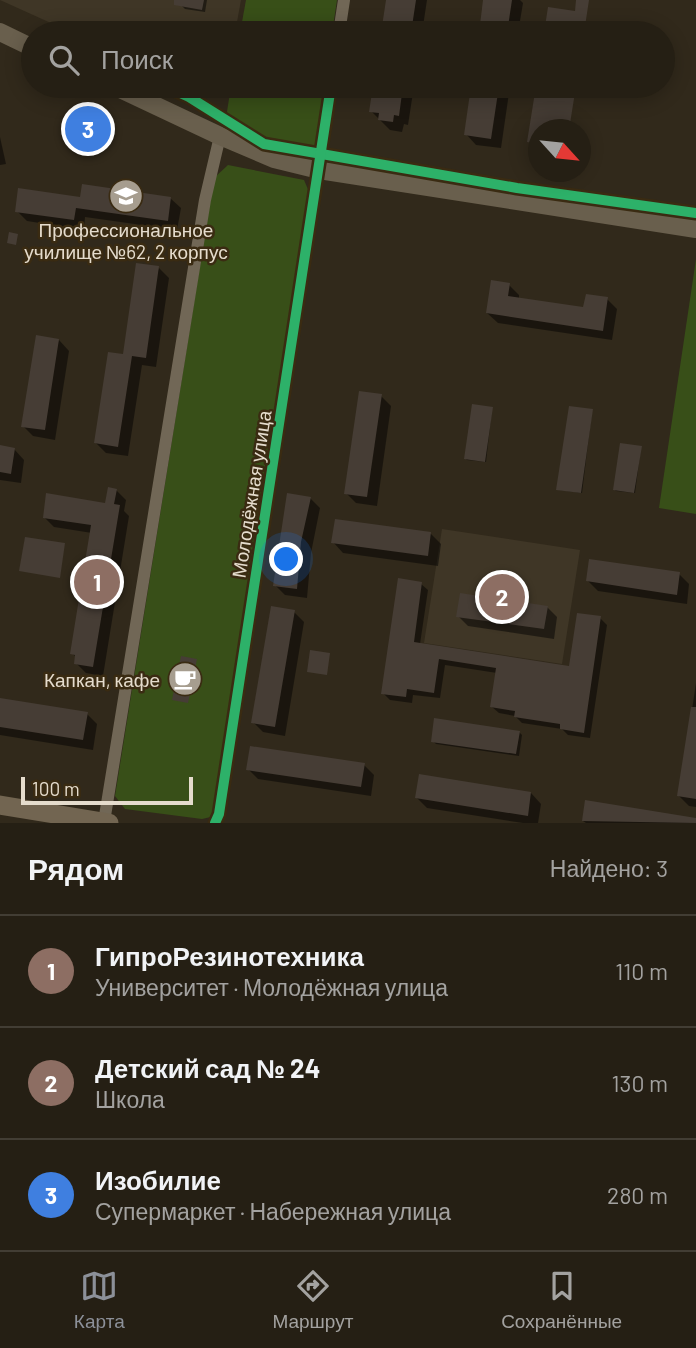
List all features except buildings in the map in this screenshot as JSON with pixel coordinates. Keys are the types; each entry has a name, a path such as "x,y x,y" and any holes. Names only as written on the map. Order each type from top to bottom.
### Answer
{"main road":[{"path":"0,805 63,819 107,823"}],"street":[{"path":"341,21 344,0"},
{"path":"0,32 21,42"},
{"path":"139,98 274,159 319,170 696,229"},
{"name":"Молодёжная улица","path":"215,823 219,814 329,98"},
{"path":"107,823 203,213 220,136"}],"shaded area":[{"path":"0,0 241,0 237,21 46,21"},
{"path":"442,529 580,550 562,664 424,643"}],"green space":[{"path":"246,0 337,0 334,21 242,21"},
{"path":"229,98 322,98 315,152 285,148 226,118"},
{"path":"228,165 304,180 310,194 215,816 202,819 125,809 115,796 214,178"},
{"path":"696,259 696,514 659,508"}],"cycle path":[{"path":"191,98 264,144 517,188 696,213"},
{"path":"215,823 219,814 329,98"}],"place":[{"name":"Изобилие","path":"88,129"},
{"name":"Профессиональное училище №62, 2 корпус","path":"126,196"},
{"name":"ГипроРезинотехника","path":"97,582"},
{"name":"Детский сад № 24","path":"502,597"},
{"name":"Капкан, кафе","path":"185,679"}]}
